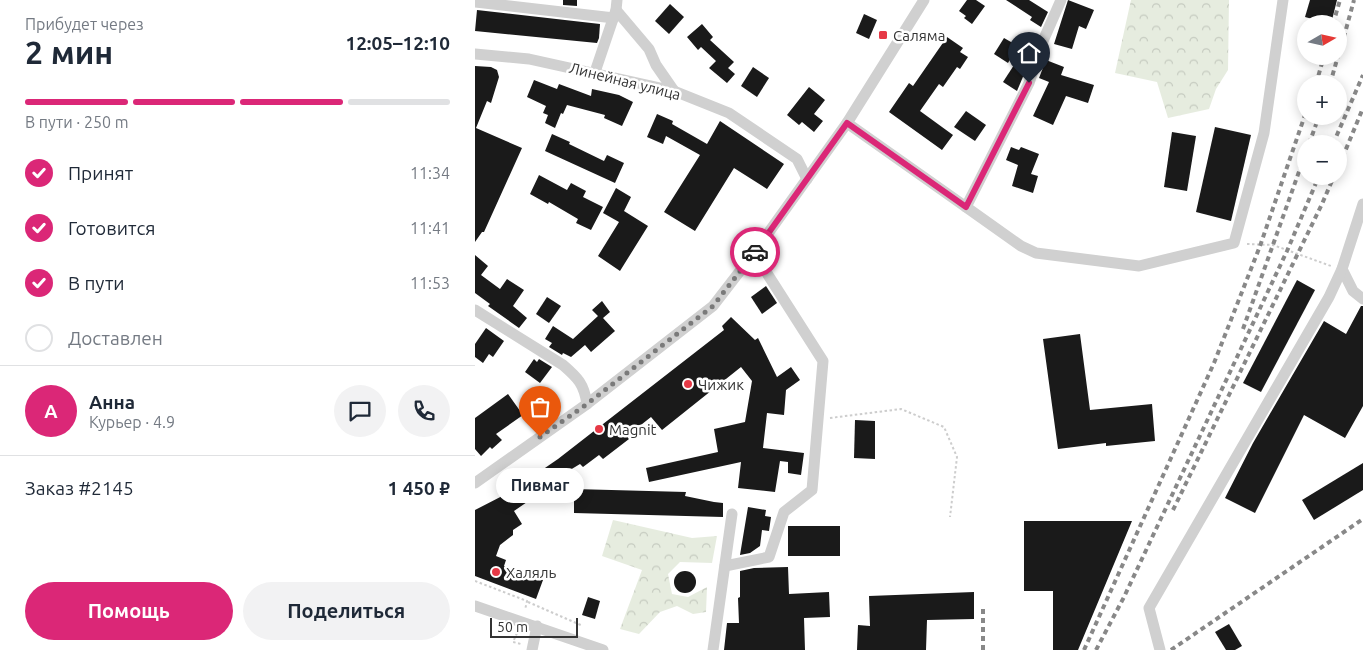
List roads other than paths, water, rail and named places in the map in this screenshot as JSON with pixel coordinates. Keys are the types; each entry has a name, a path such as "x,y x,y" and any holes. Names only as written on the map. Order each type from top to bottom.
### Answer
{"street":[{"path":"476,479 587,404 713,306 754,253 847,123 925,0"},
{"path":"966,207 1029,83 1043,40 1061,0"},
{"path":"847,123 1021,246 1036,253 1139,266 1234,243 1264,133 1283,0"},
{"path":"475,2 616,9 649,49 656,65 673,91"},
{"path":"595,72 616,9"},
{"name":"Линейная улица","path":"475,54 529,59 595,72 673,91 729,113 797,160 807,178"},
{"path":"1160,650 1149,608 1329,297 1342,269 1363,204"},
{"path":"725,566 769,557 784,512 812,490 823,361 754,253"},
{"path":"1342,269 1353,292 1363,299"},
{"path":"475,310 563,365 576,376 585,389 587,404"},
{"path":"713,650 732,514"},
{"path":"475,606 603,650"},
{"path":"532,650 537,626"}],"railway":[{"path":"1336,15 1340,0"},
{"path":"1347,26 1354,0"},
{"path":"1319,75 1321,65"},
{"path":"1333,75 1335,65"},
{"path":"1337,135 1363,75"},
{"path":"1347,147 1363,108"},
{"path":"1084,650 1214,363 1260,246 1302,125"},
{"path":"1312,135 1316,125"},
{"path":"1243,329 1297,177"},
{"path":"1096,650 1124,597 1287,251 1315,185"},
{"path":"1173,510 1330,185"},
{"path":"1171,650 1363,519"},
{"path":"983,609 983,650"}],"place":[{"name":"Саляма","path":"883,35"},
{"name":"Чижик","path":"688,384"},
{"name":"Magnit","path":"599,429"},
{"name":"Пивмаг","path":"540,437"},
{"name":"Халяль","path":"496,572"}]}
